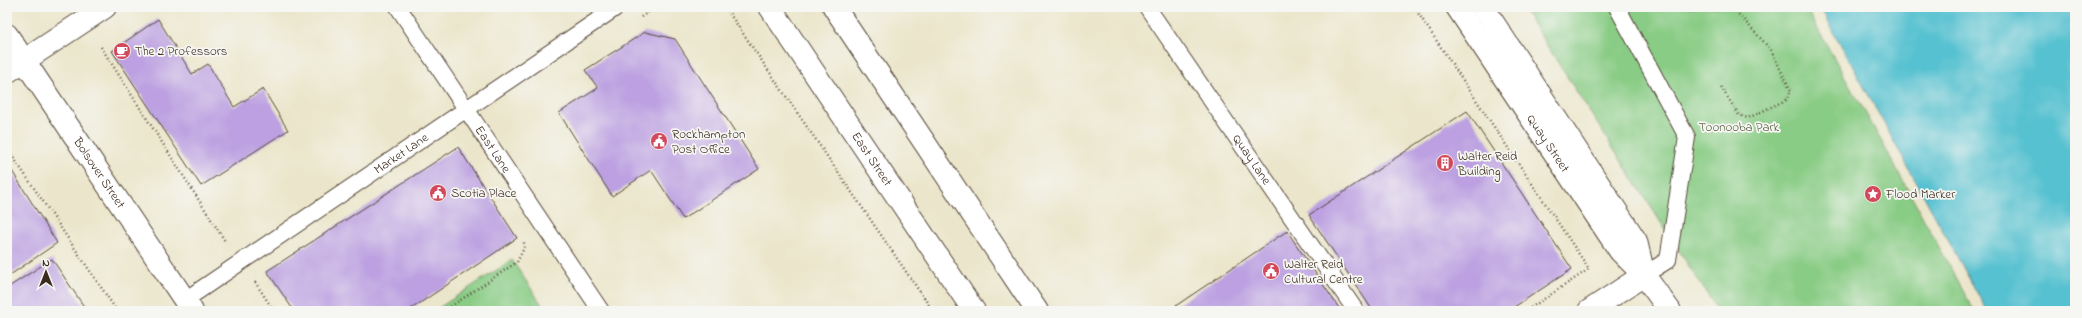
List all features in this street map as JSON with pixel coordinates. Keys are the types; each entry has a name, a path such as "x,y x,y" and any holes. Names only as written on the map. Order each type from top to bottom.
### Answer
{"street":[{"path":"16,66 105,7"},
{"name":"East Street","path":"770,7 974,311"},
{"path":"834,7 1037,311"},
{"name":"Quay Street","path":"1457,7 1620,252 1644,275 1670,311"},
{"name":"Quay Street","path":"1483,7 1636,241 1644,275"},
{"name":"Bolsover Street","path":"7,35 16,66 189,305"},
{"path":"1589,311 1644,275"}],"lane":[{"name":"East Lane","path":"398,7 601,311"},
{"name":"Market Lane","path":"189,305 465,109 617,7"},
{"name":"Quay Lane","path":"1147,7 1356,311"},
{"path":"1616,7 1687,137 1668,260 1644,275"}],"path":[{"path":"725,7 933,311"},
{"path":"1414,7 1588,269 1526,311"},
{"path":"1721,87 1739,115 1748,118 1786,100 1792,91 1771,50 1732,7"},
{"path":"101,47 225,241"},
{"path":"7,148 117,311"},
{"path":"444,311 517,262 524,248 523,240"},
{"path":"250,276 274,311"}],"green space":[{"name":"Toonooba Park","path":"1522,7 1805,7 1874,128 1974,311 1718,311"},
{"path":"512,260 546,311 434,311"}],"water":[{"path":"1820,7 2075,7 2075,311 1987,311"}],"building":[{"path":"158,19 192,74 208,64 234,107 263,89 288,130 201,186 112,51"},
{"name":"Rockhampton Post Office","path":"645,32 675,39 759,169 683,219 651,170 612,196 559,113 598,88 585,70"},
{"name":"Walter Reid Building","path":"1467,111 1572,269 1508,311 1373,311 1309,215"},
{"name":"Scotia Place","path":"458,147 517,238 408,311 294,311 267,271"},
{"path":"7,163 57,243 7,277"},
{"name":"Walter Reid Cultural Centre","path":"1287,231 1341,311 1168,311"},
{"path":"52,259 87,311 7,311 7,288"}],"place":[{"name":"The 2 Professors","path":"122,51"},
{"name":"Rockhampton Post Office","path":"659,141"},
{"name":"Walter Reid Building","path":"1445,163"},
{"name":"Scotia Place","path":"438,193"},
{"name":"Flood Marker","path":"1873,194"},
{"name":"Walter Reid Cultural Centre","path":"1271,271"}]}
